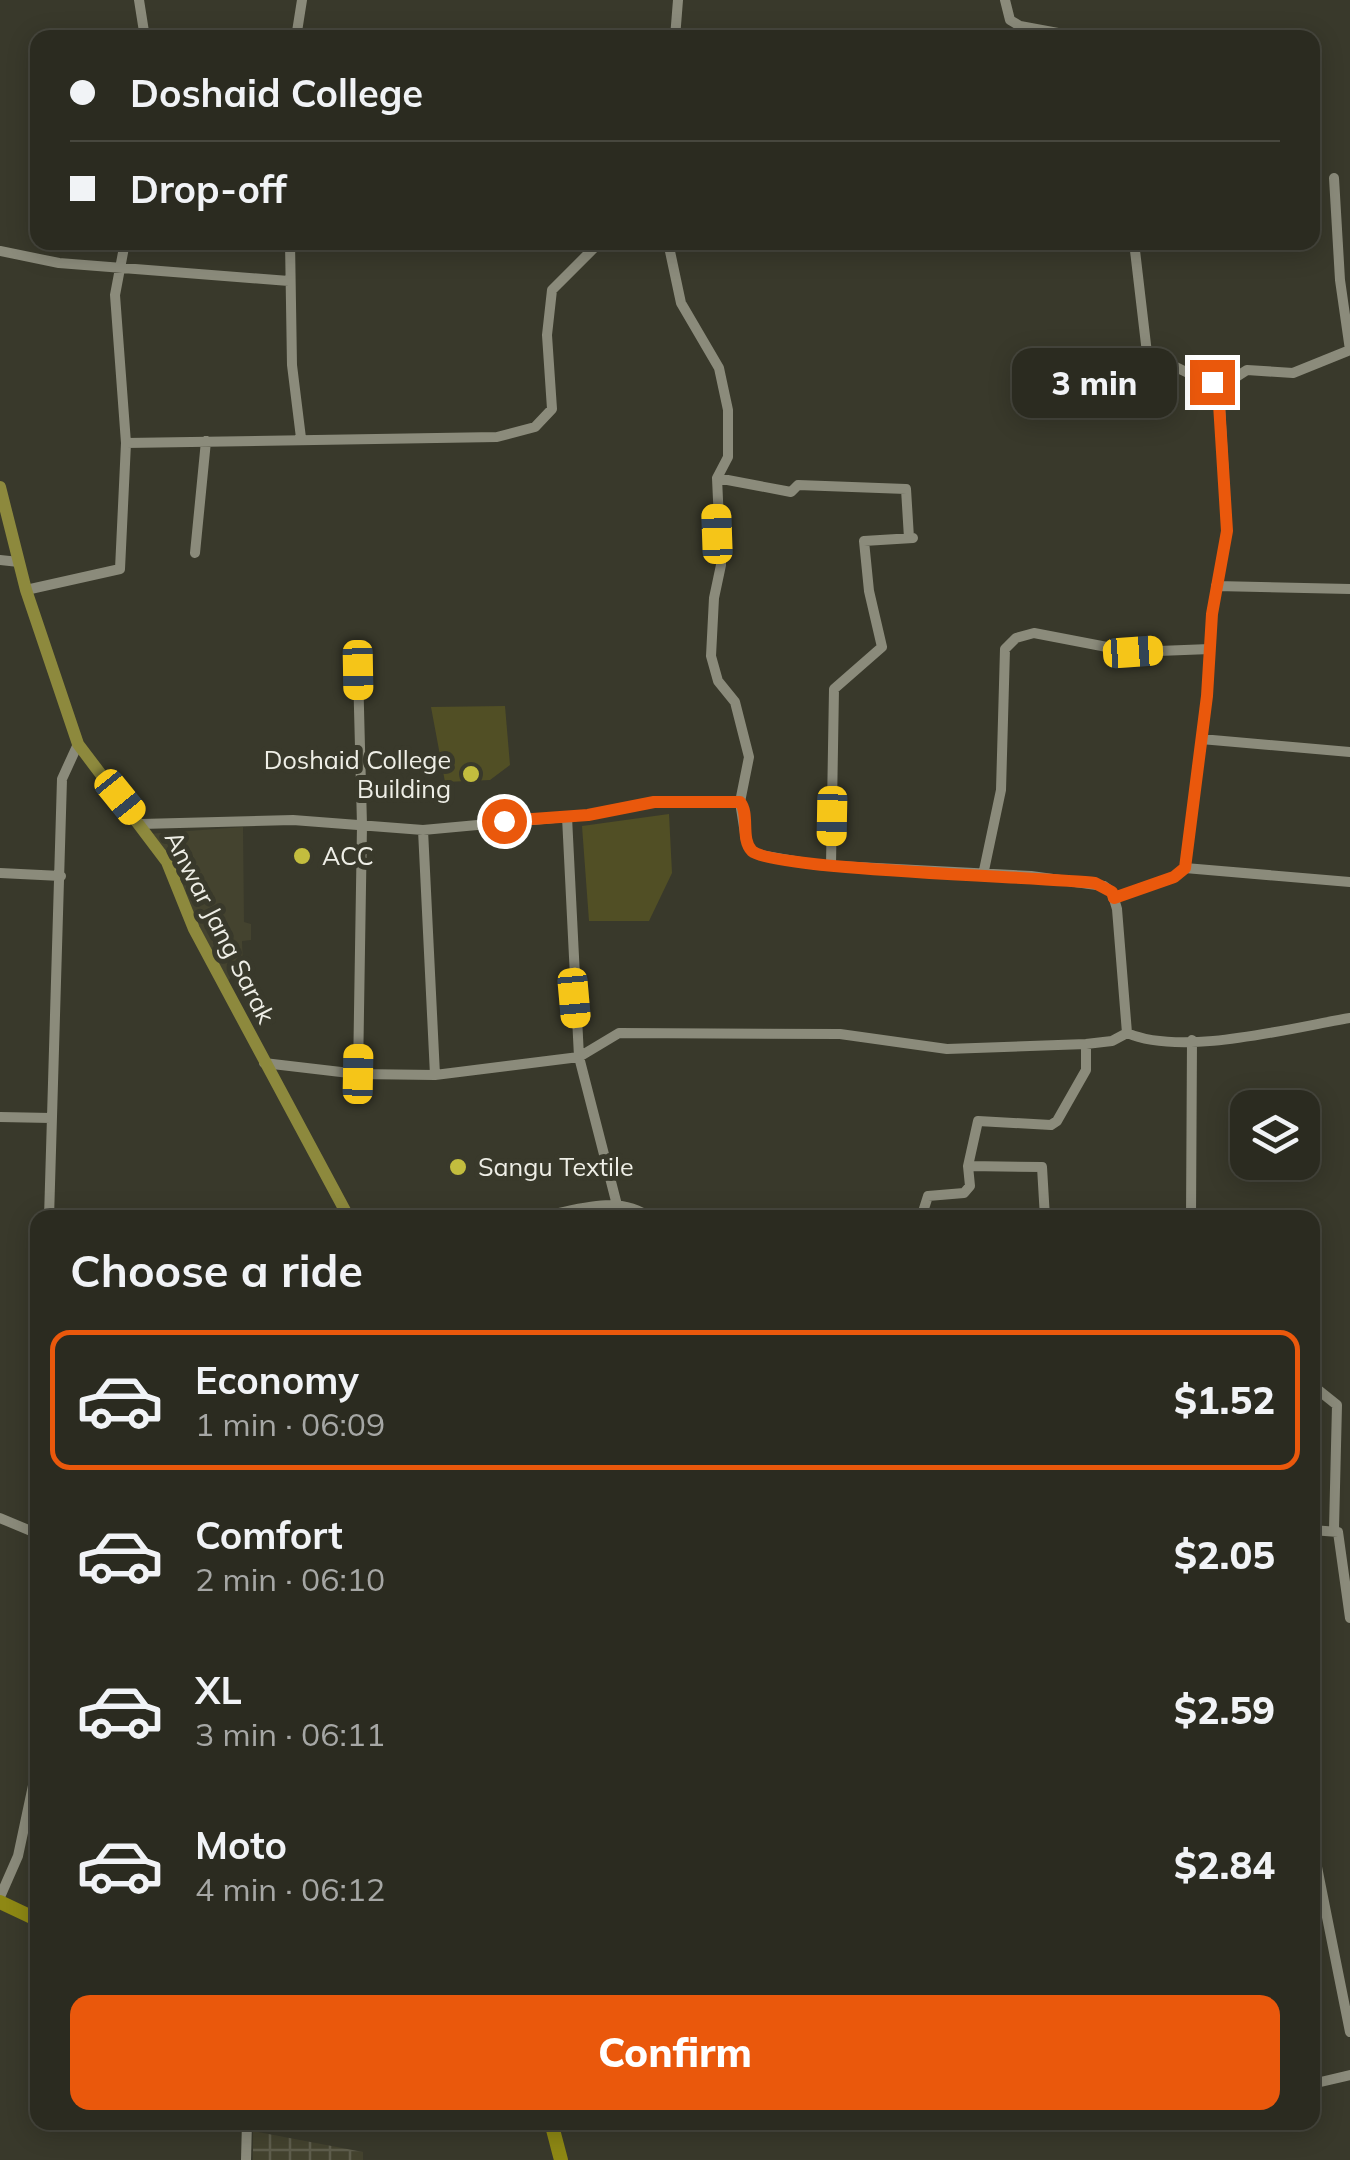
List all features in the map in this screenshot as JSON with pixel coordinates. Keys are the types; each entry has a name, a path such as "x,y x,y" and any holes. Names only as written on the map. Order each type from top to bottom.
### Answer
{"highway":[{"path":"0,1900 30,1916"},
{"path":"553,2130 560,2160"}],"main road":[{"name":"Anwar Jang Sarak","path":"0,488 26,590 78,744 167,862 194,929 346,1210"}],"street":[{"path":"139,0 144,30"},
{"path":"297,30 302,0"},
{"path":"676,30 678,0"},
{"path":"1005,0 1010,20 1042,30"},
{"path":"1218,388 1247,370 1293,373 1350,350 1340,280 1334,178"},
{"path":"26,590 120,568 126,443 115,295 125,250"},
{"path":"290,250 301,438"},
{"path":"126,443 497,437 536,427 552,409 547,335 552,290 592,250"},
{"path":"670,250 682,304 719,368 729,438 724,469 717,478 722,565 714,598 712,656 718,680 735,702 749,758 740,802 751,850 831,866 1095,883 1112,892 1114,898 1126,1033"},
{"path":"1135,250 1147,353 1218,388"},
{"path":"0,251 123,270 289,282"},
{"path":"1114,898 1174,877 1185,868 1216,586 1227,531 1218,388"},
{"path":"195,553 206,442"},
{"path":"717,478 791,492 798,486 906,488 911,538 864,541 869,591 882,648 834,689 831,866"},
{"path":"0,560 19,562"},
{"path":"1216,586 1350,589"},
{"path":"983,875 1001,790 1005,648 1016,638 1034,633 1133,652 1210,648"},
{"path":"358,670 362,825 358,1074"},
{"path":"1201,739 1350,752"},
{"path":"49,1210 62,779 78,744"},
{"path":"141,824 293,820 423,830 566,817 654,802 740,802"},
{"path":"566,817 579,1056 617,1205"},
{"path":"423,830 435,1075"},
{"path":"1185,868 1350,882"},
{"path":"0,874 61,876"},
{"path":"1126,1033 1146,1042 1192,1040 1350,1018"},
{"path":"264,1063 358,1074 435,1075 579,1056 618,1033 840,1034 947,1049 1086,1044 1112,1041 1126,1033"},
{"path":"1190,1210 1192,1040"},
{"path":"924,1210 928,1196 964,1193 970,1186 968,1166 978,1121 1051,1126 1057,1121 1086,1070 1086,1044"},
{"path":"0,1117 51,1118"},
{"path":"968,1166 1042,1167 1044,1210"},
{"path":"586,1210 617,1205 641,1210"},
{"path":"1320,1391 1337,1404 1334,1529 1350,1618"},
{"path":"1337,1413 1350,1413"},
{"path":"0,1518 30,1531"},
{"path":"1320,1530 1334,1529"},
{"path":"0,1900 18,1856 30,1800"},
{"path":"1320,1882 1350,2032"},
{"path":"1320,2082 1350,2075"},
{"path":"246,2130 246,2160"}],"shaded area":[{"path":"505,706 510,765 490,780 445,782 431,707"},
{"path":"669,814 672,873 649,921 589,921 582,826"},
{"path":"243,827 244,922 251,924 251,940 242,941 243,967 235,968 228,982 147,834"},
{"path":"253,2131 363,2152 363,2160 253,2160"}],"place":[{"name":"Doshaid College Building","path":"471,774"},
{"name":"ACC","path":"302,856"},
{"name":"Sangu Textile","path":"458,1167"}],"route":[{"path":"504,821 588,815 654,802 740,802 744,808 746,840 751,850 760,855 818,865 1095,883 1112,892 1114,898 1174,877 1185,868 1207,696 1212,614 1227,531 1223,423 1218,388 1212,382"}]}
